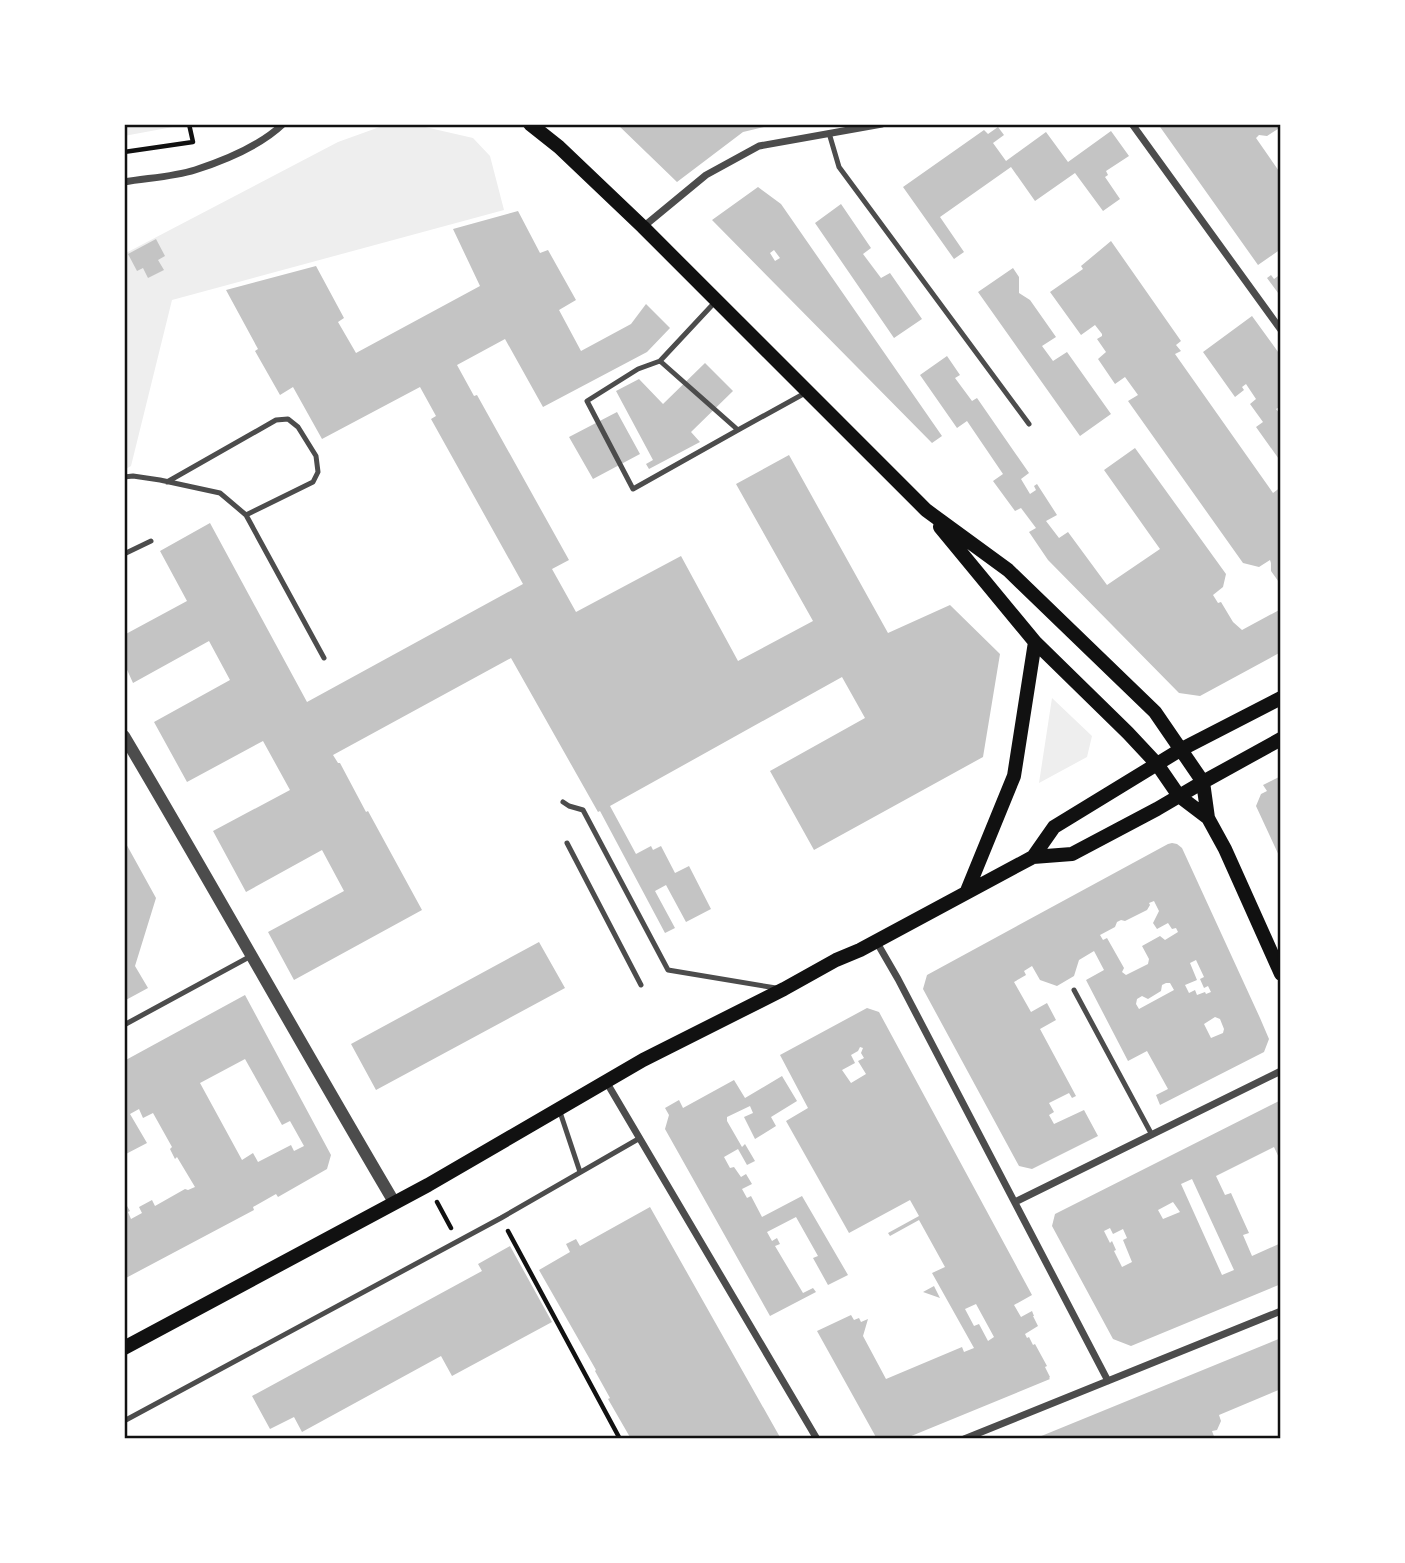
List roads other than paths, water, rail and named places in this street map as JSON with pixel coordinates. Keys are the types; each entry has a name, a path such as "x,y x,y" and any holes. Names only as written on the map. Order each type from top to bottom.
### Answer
{"main road":[{"path":"530,124 559,147 643,227 926,510 1035,642 1157,764 1179,796 1208,818"},
{"path":"926,510 1008,570 1155,712 1203,782 1208,818 1225,849 1281,974"},
{"path":"967,891 1014,776 1035,642"},
{"path":"1033,857 1055,827 1180,750 1281,698"},
{"path":"124,1348 428,1185 643,1060 784,989 1033,857 1072,854 1281,739"}],"street":[{"path":"124,182 194,171 253,147 283,124"},
{"path":"643,227 706,175 759,146 882,124"},
{"path":"1132,124 1281,330"},
{"path":"124,736 394,1202"},
{"path":"876,941 1108,1381"},
{"path":"1015,1202 1281,1071"},
{"path":"607,1083 817,1439"},
{"path":"964,1439 1281,1311"}],"lane":[{"path":"829,133 839,167 1029,424"},
{"path":"716,301 660,361 638,369 587,401 633,489 807,392"},
{"path":"660,361 738,430"},
{"path":"167,482 276,420 288,419 298,427 316,456 318,472 313,482 246,515"},
{"path":"124,477 133,476 220,493 246,515 324,658"},
{"path":"124,554 151,541"},
{"path":"564,802 583,810 668,970 784,989"},
{"path":"567,843 641,985"},
{"path":"124,1025 251,956"},
{"path":"1073,990 1152,1135"},
{"path":"559,1109 580,1172"},
{"path":"124,1421 501,1218 640,1138"}]}
